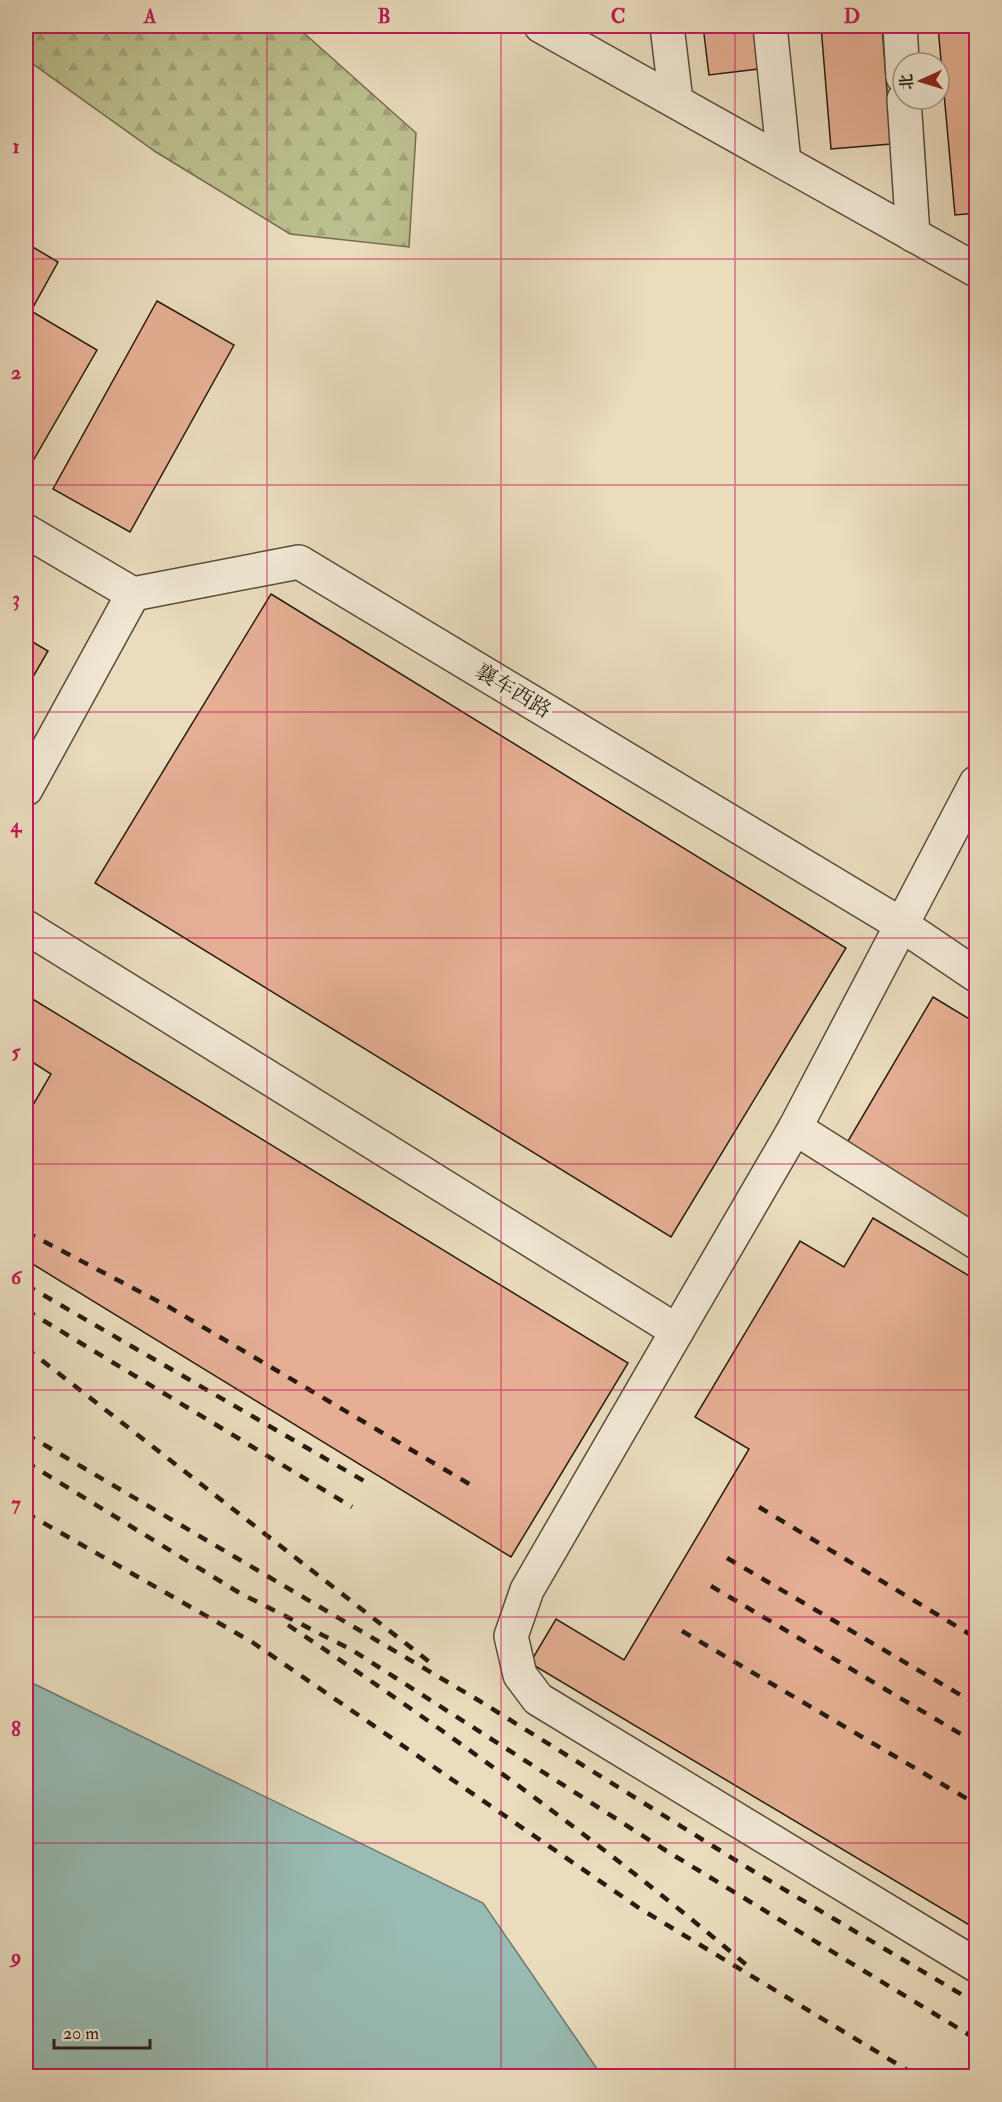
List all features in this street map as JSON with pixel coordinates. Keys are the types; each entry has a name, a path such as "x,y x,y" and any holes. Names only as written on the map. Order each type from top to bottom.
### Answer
{"street":[{"path":"542,26 976,270"},
{"path":"667,26 676,101"},
{"path":"770,26 784,162"},
{"path":"900,26 901,51"},
{"path":"905,111 913,235"},
{"path":"26,531 133,594 26,789"},
{"name":"襄车西路","path":"133,594 299,562 902,925 976,975"},
{"path":"976,783 795,1128 527,1590 511,1636 520,1675 538,1699 976,1965"},
{"path":"26,927 677,1331"},
{"path":"795,1128 976,1242"}],"green space":[{"path":"26,26 296,26 416,133 409,247 290,234 156,152 26,59"}],"water":[{"path":"26,1680 483,1903 602,2076 26,2076"}],"building":[{"path":"703,26 753,26 758,69 709,75"},
{"path":"821,26 882,26 891,144 831,149"},
{"path":"976,26 976,213 955,215 946,111 951,111 951,51 940,51 938,27"},
{"path":"26,243 58,262 31,311 97,350 26,473"},
{"path":"157,301 234,345 130,532 53,489"},
{"path":"271,594 846,948 671,1237 95,883"},
{"path":"26,638 48,651 26,689"},
{"path":"26,995 628,1363 511,1557 26,1260 26,1117 51,1074 26,1058"},
{"path":"933,997 976,1023 976,1235 841,1153"},
{"path":"873,1218 976,1280 976,1929 530,1663 556,1619 624,1660 749,1449 695,1417 800,1241 844,1267"}],"railway":[{"path":"26,1232 169,1307 476,1488"},
{"path":"26,1285 364,1481"},
{"path":"26,1310 352,1507"},
{"path":"26,1348 436,1667"},
{"path":"26,1434 478,1700 753,1871 976,2003"},
{"path":"26,1462 238,1592 352,1650 665,1850 976,2039"},
{"path":"759,1507 976,1638"},
{"path":"26,1513 252,1642 639,1908 917,2076"},
{"path":"727,1558 976,1704"},
{"path":"711,1586 976,1743"},
{"path":"288,1625 466,1747 582,1833 750,1968"},
{"path":"682,1631 976,1804"}]}
